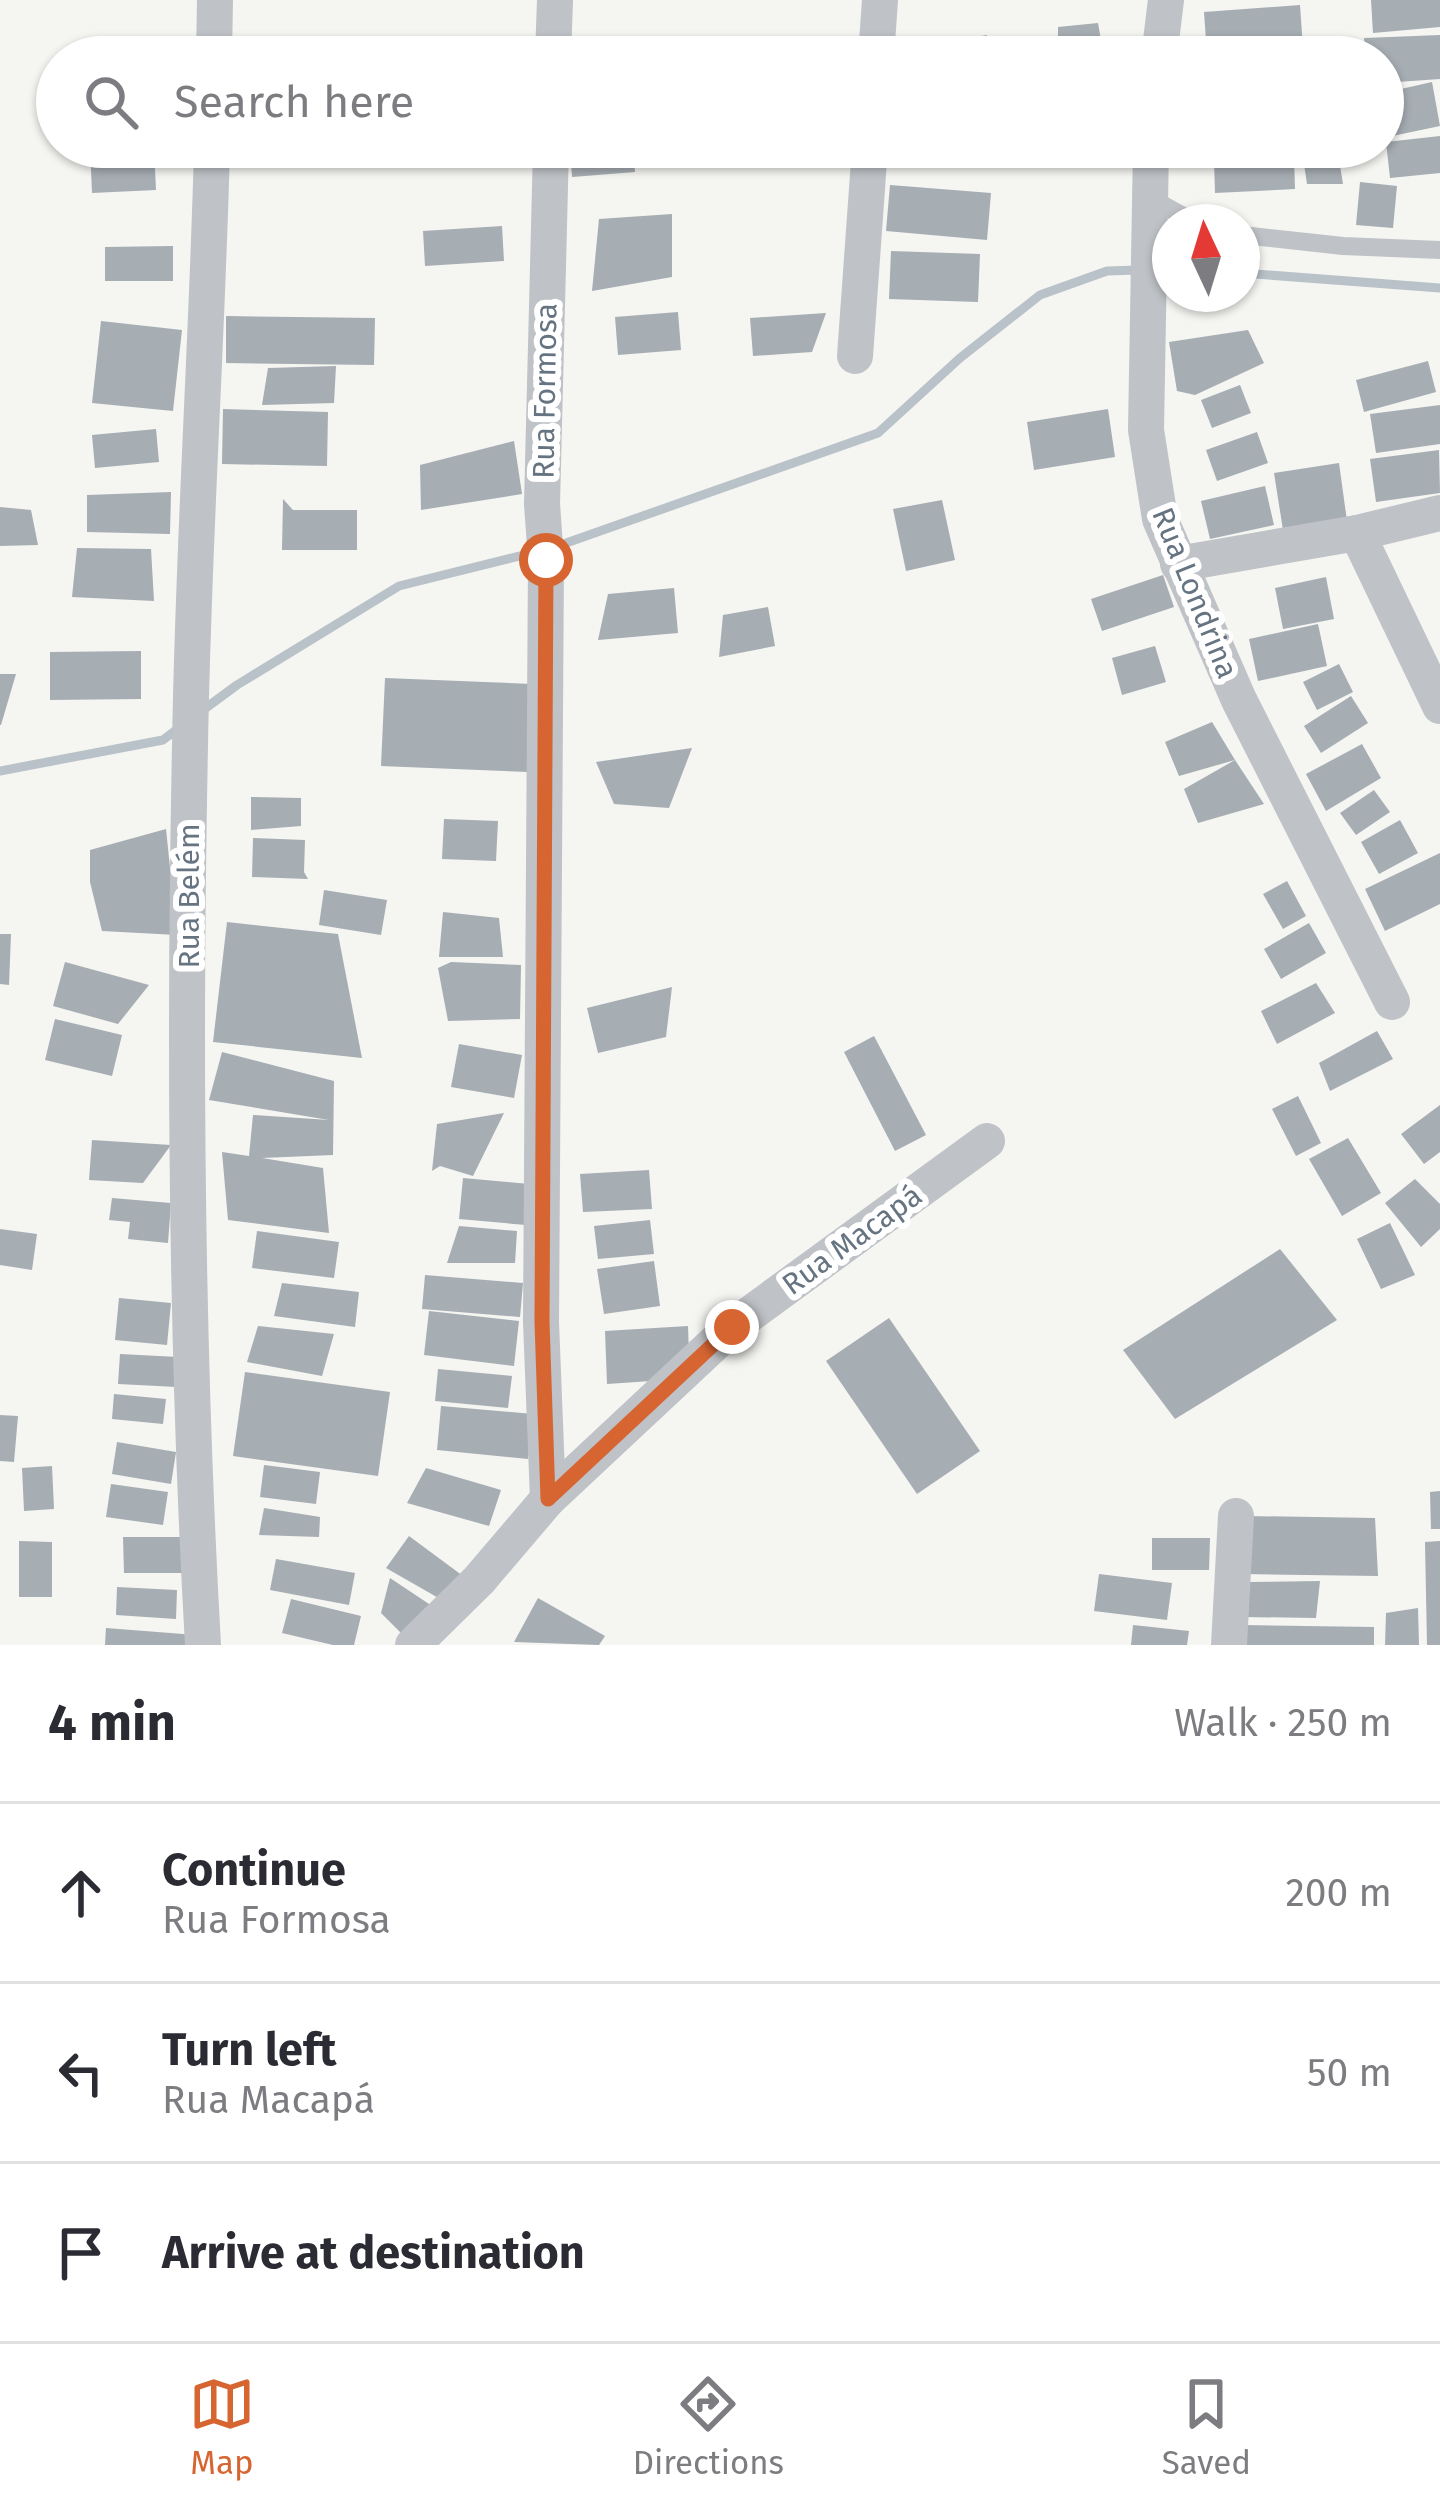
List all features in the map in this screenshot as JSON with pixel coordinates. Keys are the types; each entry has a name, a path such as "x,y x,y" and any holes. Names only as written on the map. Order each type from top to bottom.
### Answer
{"street":[{"path":"214,36 215,0"},
{"path":"554,36 555,0"},
{"path":"877,36 880,0"},
{"path":"1162,36 1166,0"},
{"name":"Rua Belém","path":"203,1645 192,1456 188,1200 190,743 211,168"},
{"name":"Rua Formosa","path":"548,1499 542,1322 546,560 542,504 550,168"},
{"path":"855,356 868,168"},
{"name":"Rua Londrina","path":"1151,168 1146,430 1160,519 1291,806 1392,1002"},
{"path":"1178,564 1440,514"},
{"path":"1357,533 1440,706"},
{"name":"Rua Macapá","path":"413,1645 479,1580 548,1499 732,1327 987,1141"},
{"path":"1229,1645 1236,1516"}],"lane":[{"path":"1260,237 1440,250"}],"building":[{"path":"1371,0 1440,0 1440,27 1373,33"},
{"path":"1300,5 1302,36 1206,36 1204,12"},
{"path":"1098,23 1100,36 1058,36 1058,27"},
{"path":"1440,35 1440,79 1404,82 1404,36"},
{"path":"1432,82 1440,126 1404,134 1404,88"},
{"path":"1440,136 1440,173 1390,178 1389,168 1404,168 1404,140"},
{"path":"91,168 155,168 156,190 92,193"},
{"path":"571,168 635,168 635,172 572,177"},
{"path":"1214,168 1294,168 1295,189 1215,193"},
{"path":"1305,168 1340,168 1343,184 1307,184"},
{"path":"1360,182 1397,186 1393,228 1356,225"},
{"path":"890,185 991,193 987,240 886,231"},
{"path":"672,214 672,277 592,291 599,219"},
{"path":"502,226 504,261 425,266 423,231"},
{"path":"173,246 173,281 105,281 105,247"},
{"path":"891,251 980,254 978,302 889,299"},
{"path":"678,312 681,350 618,355 615,317"},
{"path":"826,313 812,352 753,356 750,318"},
{"path":"226,316 375,318 374,365 226,363"},
{"path":"101,321 182,330 173,411 92,403"},
{"path":"1248,330 1264,363 1195,395 1177,391 1169,342"},
{"path":"1428,361 1436,392 1364,412 1356,380"},
{"path":"336,366 334,403 262,405 268,368"},
{"path":"1240,385 1251,413 1212,428 1201,400"},
{"path":"1440,405 1440,444 1376,453 1370,414"},
{"path":"223,409 328,412 327,466 222,464"},
{"path":"1108,409 1115,457 1034,470 1027,422"},
{"path":"156,429 159,462 95,468 92,435"},
{"path":"1257,432 1268,463 1217,481 1206,450"},
{"path":"514,441 522,494 421,510 420,465"},
{"path":"1439,450 1440,493 1376,502 1370,459"},
{"path":"1339,463 1347,521 1283,530 1274,473"},
{"path":"1265,486 1274,525 1210,539 1201,501"},
{"path":"171,492 170,534 87,532 87,495"},
{"path":"283,499 293,510 357,510 357,550 282,550"},
{"path":"942,500 955,560 906,571 893,509"},
{"path":"0,507 31,510 38,545 0,546"},
{"path":"77,548 151,549 154,601 72,597"},
{"path":"1163,575 1174,607 1102,631 1091,599"},
{"path":"1326,577 1334,619 1283,629 1275,588"},
{"path":"674,588 678,633 598,640 608,594"},
{"path":"768,607 775,646 719,657 723,615"},
{"path":"1318,624 1327,666 1258,681 1249,639"},
{"path":"1155,646 1166,682 1122,695 1112,658"},
{"path":"141,651 141,699 50,700 50,652"},
{"path":"1339,664 1353,692 1317,710 1303,682"},
{"path":"0,674 16,674 1,725 0,725"},
{"path":"385,678 532,684 528,772 381,766"},
{"path":"1351,696 1368,723 1321,753 1304,726"},
{"path":"1212,722 1235,760 1179,776 1165,742"},
{"path":"1362,744 1381,778 1326,811 1306,774"},
{"path":"692,748 669,808 614,804 596,762"},
{"path":"1235,760 1264,804 1198,823 1184,789"},
{"path":"1374,790 1390,812 1356,835 1340,813"},
{"path":"251,797 301,798 301,826 251,830"},
{"path":"444,819 498,821 496,861 442,859"},
{"path":"1400,820 1418,853 1379,874 1361,842"},
{"path":"166,829 177,935 102,931 90,882 90,850"},
{"path":"253,838 305,840 308,879 252,877"},
{"path":"1440,853 1440,904 1385,931 1365,889"},
{"path":"1287,881 1306,916 1283,929 1263,894"},
{"path":"324,890 387,900 381,935 319,925"},
{"path":"443,912 499,918 503,957 439,957"},
{"path":"227,922 338,934 362,1058 213,1042"},
{"path":"1309,923 1326,953 1281,979 1264,949"},
{"path":"0,934 11,934 9,985 0,984"},
{"path":"65,962 149,985 118,1024 53,1006"},
{"path":"451,962 521,965 520,1019 448,1021 438,968"},
{"path":"1316,983 1335,1013 1277,1044 1261,1011"},
{"path":"672,987 666,1037 598,1053 587,1008"},
{"path":"55,1019 122,1035 112,1076 45,1060"},
{"path":"1377,1031 1393,1059 1330,1091 1319,1063"},
{"path":"874,1036 926,1135 895,1151 844,1052"},
{"path":"459,1044 522,1055 514,1098 451,1087"},
{"path":"222,1052 334,1081 333,1155 262,1158 323,1168 329,1233 228,1220 222,1152 249,1156 253,1115 329,1120 209,1100"},
{"path":"1298,1096 1321,1143 1296,1156 1272,1109"},
{"path":"1440,1105 1440,1152 1424,1164 1401,1134"},
{"path":"504,1113 473,1176 440,1166 432,1171 437,1124"},
{"path":"1348,1138 1381,1193 1342,1216 1309,1159"},
{"path":"92,1140 171,1145 143,1183 89,1180"},
{"path":"649,1170 652,1209 583,1212 580,1174"},
{"path":"463,1178 529,1184 526,1225 459,1219"},
{"path":"1415,1179 1440,1204 1440,1229 1421,1247 1385,1203"},
{"path":"112,1198 171,1203 168,1243 128,1239 130,1222 109,1220"},
{"path":"650,1220 654,1254 598,1259 594,1226"},
{"path":"1390,1223 1415,1275 1381,1289 1357,1239"},
{"path":"459,1226 517,1231 515,1263 447,1263"},
{"path":"0,1229 37,1234 32,1270 0,1265"},
{"path":"257,1231 339,1242 334,1278 252,1268"},
{"path":"1280,1249 1337,1320 1175,1419 1123,1350"},
{"path":"654,1261 660,1306 604,1314 597,1269"},
{"path":"425,1275 523,1283 520,1317 422,1309"},
{"path":"282,1283 359,1292 355,1327 274,1316"},
{"path":"119,1298 171,1303 167,1345 115,1340"},
{"path":"429,1311 519,1321 514,1366 424,1355"},
{"path":"889,1318 980,1451 917,1494 826,1361"},
{"path":"258,1326 334,1334 322,1376 247,1362"},
{"path":"688,1326 689,1354 666,1380 607,1384 605,1331"},
{"path":"120,1354 178,1357 177,1387 118,1384"},
{"path":"438,1369 512,1376 508,1408 435,1401"},
{"path":"245,1372 390,1392 378,1476 233,1456"},
{"path":"114,1394 166,1399 163,1424 112,1419"},
{"path":"441,1406 533,1414 528,1459 437,1450"},
{"path":"0,1415 18,1416 14,1462 0,1461"},
{"path":"117,1442 176,1452 171,1484 112,1474"},
{"path":"264,1465 320,1472 316,1504 260,1497"},
{"path":"52,1466 54,1509 24,1511 22,1468"},
{"path":"426,1468 501,1490 489,1526 407,1503"},
{"path":"111,1484 168,1492 163,1525 106,1517"},
{"path":"1440,1491 1440,1529 1431,1529 1430,1492"},
{"path":"264,1508 320,1517 319,1537 259,1535"},
{"path":"1246,1516 1375,1518 1378,1576 1245,1574"},
{"path":"409,1536 463,1576 442,1600 386,1568"},
{"path":"123,1537 181,1537 182,1573 124,1573"},
{"path":"1152,1538 1210,1538 1209,1570 1152,1570"},
{"path":"19,1541 52,1542 52,1597 19,1597"},
{"path":"1440,1541 1440,1645 1427,1645 1425,1542"},
{"path":"276,1559 355,1573 349,1605 270,1590"},
{"path":"1099,1574 1172,1583 1167,1620 1094,1611"},
{"path":"390,1578 438,1610 412,1644 381,1613"},
{"path":"1320,1581 1316,1618 1243,1617 1245,1582"},
{"path":"117,1587 177,1590 176,1619 116,1615"},
{"path":"538,1598 605,1636 599,1645 514,1642"},
{"path":"291,1599 361,1616 354,1645 282,1633"},
{"path":"1418,1608 1419,1645 1385,1645 1386,1613"},
{"path":"1133,1625 1189,1631 1187,1645 1131,1645"},
{"path":"1243,1625 1374,1627 1374,1645 1242,1645"},
{"path":"106,1628 196,1635 196,1645 105,1645"}],"waterway":[{"path":"552,548 878,433 960,358 1040,295 1107,271 1138,270"},
{"path":"1260,274 1440,288"},
{"path":"203,710 399,586 536,552"},
{"path":"0,771 163,740 180,727"}],"route":[{"path":"546,560 542,1322 548,1499 732,1327"}]}
